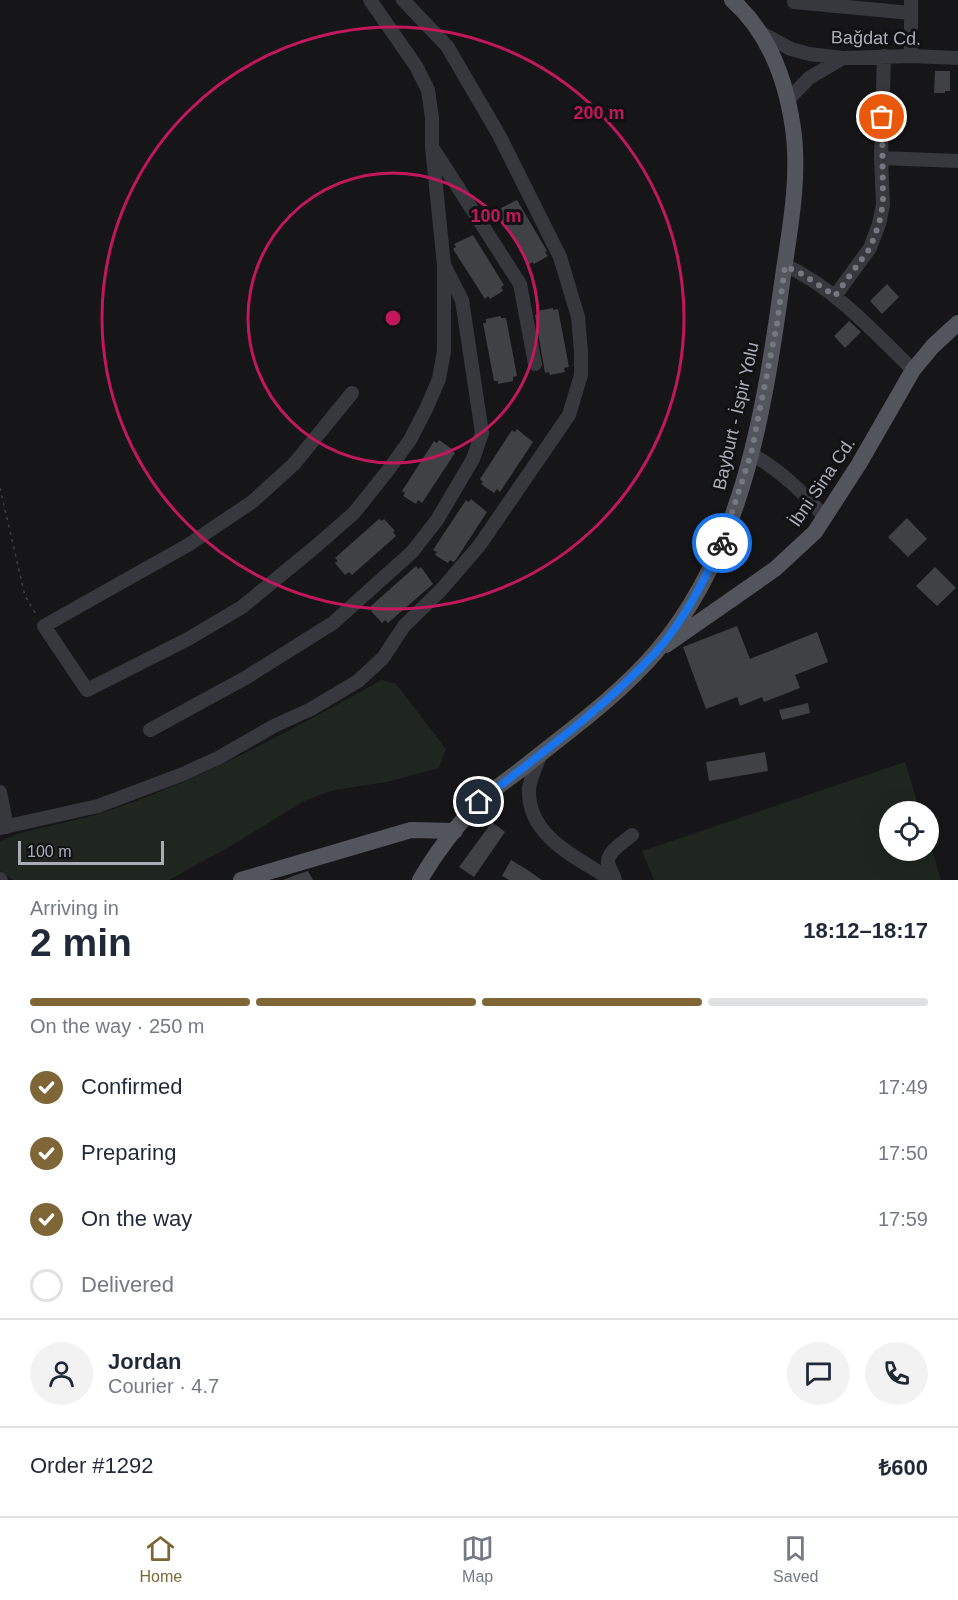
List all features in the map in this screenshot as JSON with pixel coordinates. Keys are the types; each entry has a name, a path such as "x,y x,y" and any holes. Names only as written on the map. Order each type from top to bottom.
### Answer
{"main road":[{"name":"Bayburt - İspir Yolu","path":"420,880 432,859 479,802 584,719 655,652 687,611 720,548 751,454 775,334 795,171 794,136 779,74 761,33 732,0"},
{"name":"İbni Sina Cd.","path":"655,652 775,569 814,532 859,464 913,370 933,346 958,323"},
{"path":"241,880 411,830 455,831"}],"street":[{"path":"352,393 294,464 245,507 189,545 44,626 87,690 188,639 242,607 354,513 410,440 428,407 439,379 444,351 444,265 432,147 432,118 428,90 416,66 370,0"},
{"path":"0,792 3,828 98,806 218,759 358,681 383,658 404,626 441,590 479,546 569,415 581,375 581,352 578,317 560,257 499,135 447,46 403,0"},
{"path":"794,2 911,6 911,56"},
{"name":"Bağdat Cd.","path":"761,33 791,50 843,58 884,56 958,58"},
{"path":"835,296 870,248 879,224 883,204 881,158 884,56"},
{"path":"787,101 809,78 843,58"},
{"path":"432,147 520,284 535,364"},
{"path":"881,158 958,161"},
{"path":"150,730 247,677 333,623 412,552 437,520 473,459 482,433 462,300 444,265"},
{"path":"785,266 802,274 835,296 913,370"},
{"path":"751,454 768,463 786,477 825,517"},
{"path":"541,754 529,787 530,805 536,821 545,834 565,851 614,880"},
{"path":"614,880 608,860 611,854 632,835"}],"path":[{"path":"0,488 25,596 44,626"}],"shaded area":[{"path":"382,680 396,684 446,749 439,768 387,782 334,790 304,801 229,847 169,880 14,880 0,871 0,841 17,834 107,811 199,775 261,745"},
{"path":"905,762 917,801 879,801 879,861 935,861 941,880 654,880 642,851"}],"building":[{"path":"935,71 950,71 950,91 934,93"},
{"path":"517,200 547,251 545,252 548,256 534,264 533,262 529,264 497,214 500,212 499,209"},
{"path":"473,235 504,285 501,287 503,291 490,299 488,296 485,299 453,249 456,247 454,244"},
{"path":"887,284 899,297 882,314 870,301"},
{"path":"553,308 553,310 558,309 569,367 564,368 565,372 550,375 549,372 545,373 535,315 538,314 537,311"},
{"path":"501,316 501,318 506,318 517,376 513,377 513,381 498,384 498,381 494,381 483,323 486,323 486,319"},
{"path":"849,321 861,332 845,348 834,336"},
{"path":"517,429 533,442 500,492 497,489 494,493 481,484 483,482 480,479 512,430 515,432"},
{"path":"439,440 455,453 422,503 418,500 416,504 403,496 405,493 402,491 434,441 437,443"},
{"path":"471,499 487,512 454,562 450,560 448,563 435,555 437,552 433,550 466,500 469,502"},
{"path":"907,518 927,539 908,557 888,537"},
{"path":"379,519 382,521 384,519 395,531 393,532 396,536 352,575 349,572 345,575 335,563 338,561 335,558"},
{"path":"416,566 418,569 421,567 433,584 388,623 385,620 382,623 371,611 374,609 371,606"},
{"path":"935,567 956,588 937,606 916,586"},
{"path":"737,626 750,659 817,632 828,662 795,675 800,688 764,702 762,697 740,706 737,697 706,709 683,647"},
{"path":"808,703 810,713 782,720 779,710"},
{"path":"765,752 768,771 709,781 706,762"},
{"path":"492,822 505,832 474,877 459,867"},
{"path":"511,860 542,880 509,880 502,876"},
{"path":"308,871 313,880 283,880 293,876"}],"way so far":[{"path":"722,543 751,454 777,324 785,266 802,274 835,296 861,262 875,235 883,204 882,117"}],"route":[{"path":"479,802 584,719 655,652 687,611 722,543"}]}
